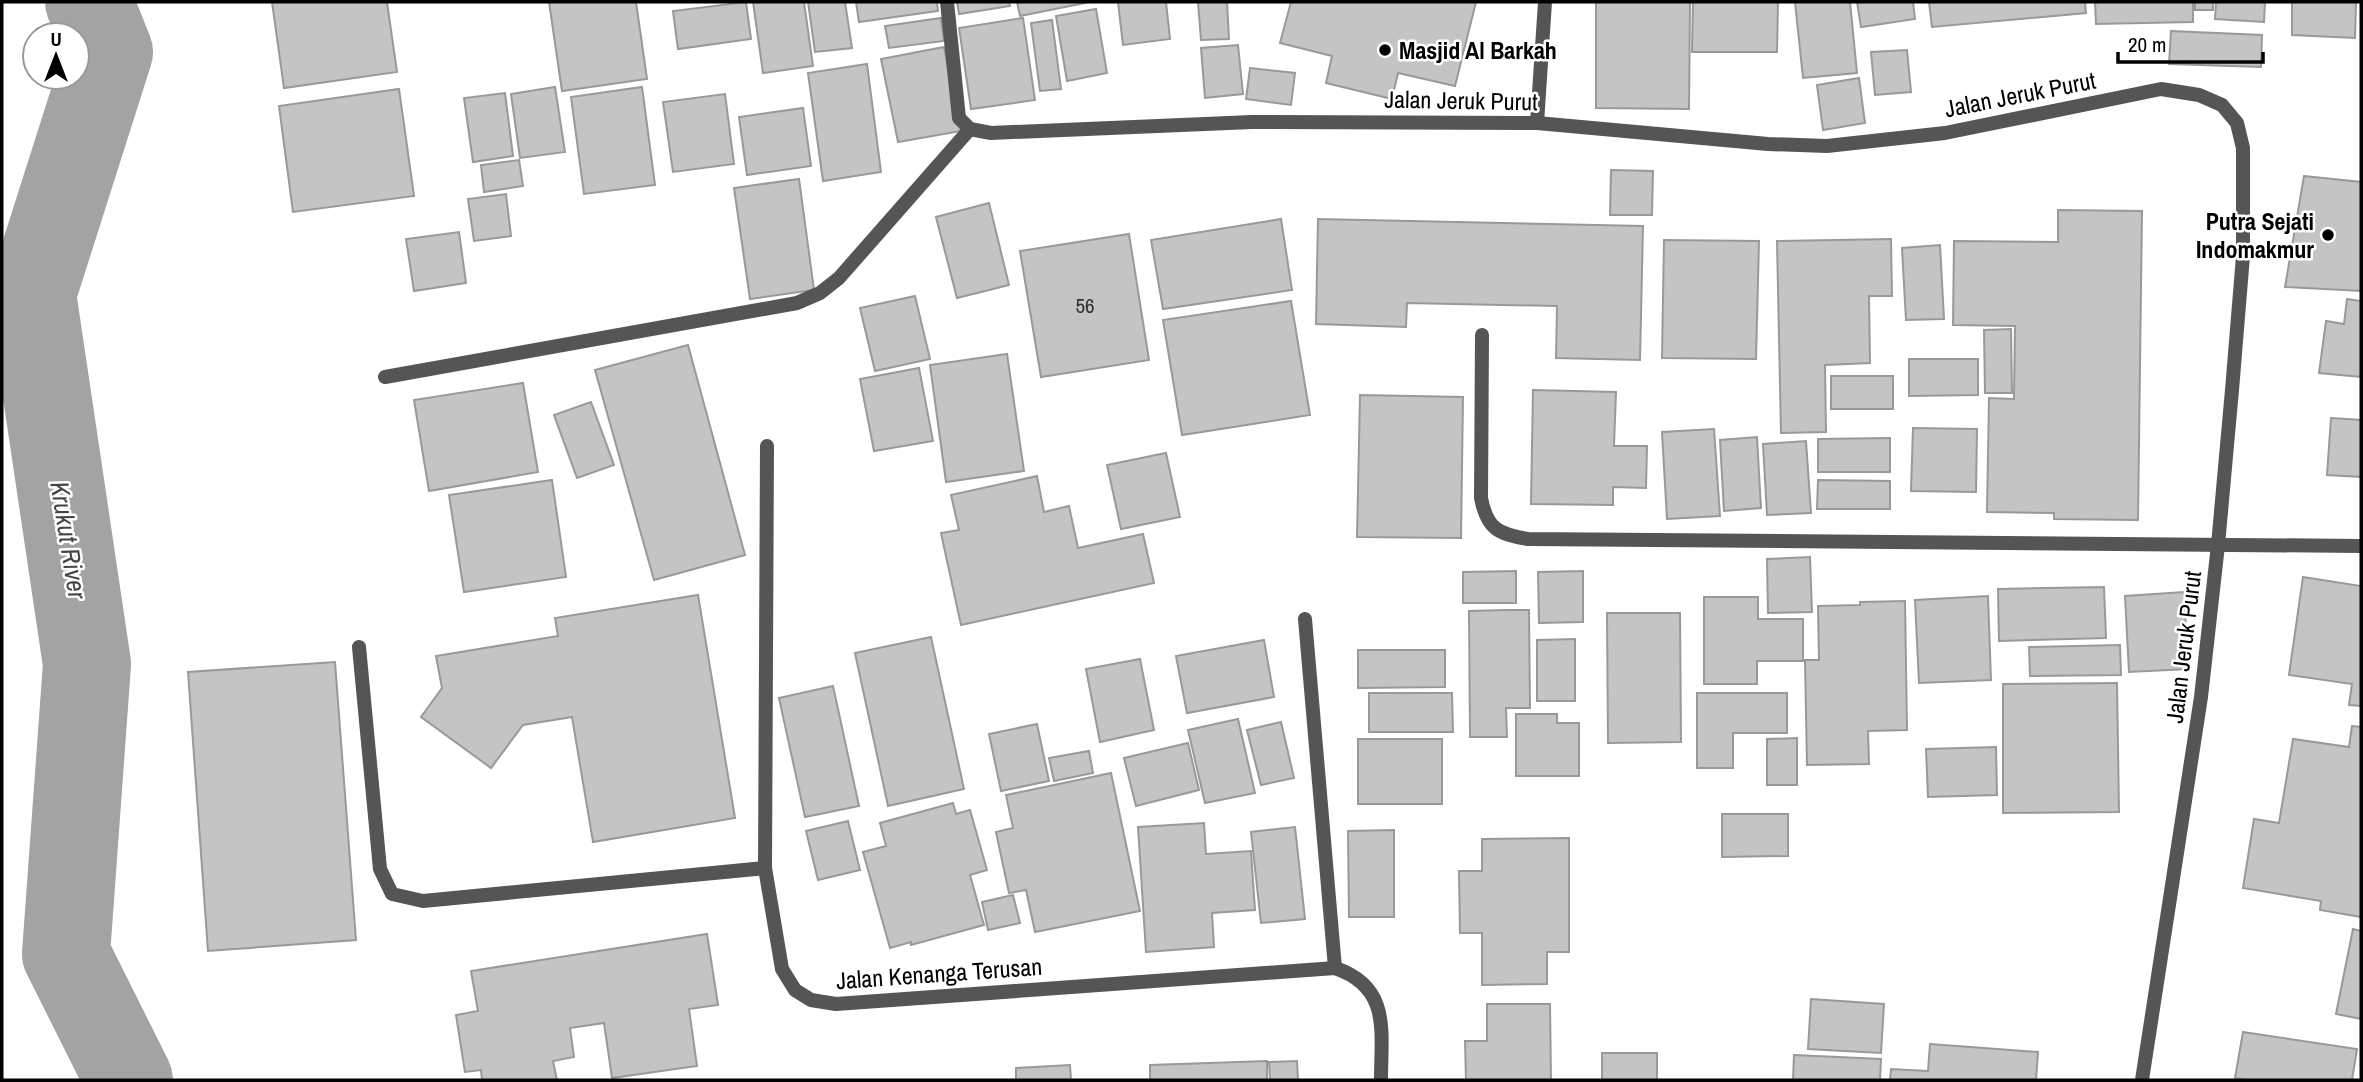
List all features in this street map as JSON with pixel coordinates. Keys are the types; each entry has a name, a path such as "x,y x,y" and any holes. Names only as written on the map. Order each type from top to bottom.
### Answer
{"street":[{"path":"386,377 797,303 820,293 846,270 970,129 959,118 947,2"},
{"path":"1537,122 1545,2"},
{"name":"Jalan Jeruk Purut","path":"970,129 990,133 1252,122 1537,122 1768,144 1826,146 1945,133 2161,89 2199,95 2222,105 2237,123 2243,148 2243,256 2218,545 2201,697 2142,1080"},
{"path":"1482,335 1481,498 1484,514 1494,529 1508,536 1528,539 2361,546"},
{"name":"Jalan Kenanga Terusan","path":"767,446 765,868 782,969 795,990 811,1000 836,1004 1335,968"},
{"path":"1305,619 1335,968 1354,974 1368,988 1377,1003 1381,1019 1381,1080"},
{"path":"359,646 380,869 392,894 423,901 765,868"}],"building":[{"path":"272,2 387,2 397,72 284,88"},
{"path":"549,2 636,2 647,79 562,91"},
{"path":"746,2 751,39 678,49 673,11"},
{"path":"753,2 804,2 813,66 763,73"},
{"path":"808,2 845,2 852,48 815,52"},
{"path":"856,2 937,2 938,11 859,22"},
{"path":"957,2 1009,2 1010,6 959,14"},
{"path":"1017,2 1090,2 1020,16"},
{"path":"1118,2 1166,2 1170,39 1123,45"},
{"path":"1198,2 1227,2 1229,39 1201,40"},
{"name":"Masjid Al Barkah","path":"1291,2 1476,2 1455,86 1398,73 1392,99 1326,83 1332,56 1280,43"},
{"path":"1596,2 1690,2 1689,109 1596,108"},
{"path":"1693,2 1778,2 1777,52 1692,52"},
{"path":"1795,2 1850,2 1857,73 1803,78"},
{"path":"1857,2 1913,2 1915,19 1861,27"},
{"path":"1929,2 2085,2 2086,13 1932,27"},
{"path":"2095,2 2193,2 2193,22 2096,24"},
{"path":"2195,2 2213,2 2213,10 2195,10"},
{"path":"2216,2 2265,2 2264,22 2215,19"},
{"path":"2292,2 2356,2 2355,38 2292,35"},
{"path":"1096,9 1107,73 1067,81 1056,16"},
{"path":"941,18 944,41 889,48 885,26"},
{"path":"1023,18 1035,100 971,109 959,28"},
{"path":"1052,20 1061,89 1040,91 1031,23"},
{"path":"2171,31 2262,35 2261,67 2169,64"},
{"path":"1238,45 1243,94 1205,98 1201,48"},
{"path":"944,47 961,131 898,142 881,59"},
{"path":"1907,50 1911,92 1875,95 1871,52"},
{"path":"867,64 881,172 823,181 808,73"},
{"path":"1250,68 1295,73 1291,105 1246,99"},
{"path":"1859,78 1865,123 1823,130 1817,85"},
{"path":"555,87 565,152 520,158 511,94"},
{"path":"642,87 655,185 584,194 571,97"},
{"path":"399,89 414,196 293,212 279,106"},
{"path":"505,93 513,156 473,162 464,98"},
{"path":"725,94 734,164 673,172 663,102"},
{"path":"803,108 811,166 747,175 739,117"},
{"path":"519,160 523,186 484,192 481,165"},
{"path":"1611,170 1653,171 1652,215 1610,215"},
{"name":"Putra Sejati Indomakmur","path":"2304,176 2361,182 2361,291 2285,287"},
{"path":"799,179 814,290 750,299 734,188"},
{"path":"506,194 511,236 474,241 468,199"},
{"path":"989,203 1009,285 957,298 936,217"},
{"path":"2058,210 2142,211 2138,520 2054,519 2054,513 1987,512 1989,398 2014,399 2015,326 1953,325 1954,241 2058,242"},
{"path":"1281,219 1292,290 1163,309 1151,240"},
{"path":"1318,219 1643,226 1640,360 1556,358 1557,306 1407,303 1406,327 1316,324"},
{"path":"459,232 466,283 414,291 406,239"},
{"path":"1129,234 1149,360 1041,377 1020,251"},
{"path":"1891,239 1892,296 1869,296 1870,363 1825,365 1826,432 1781,433 1777,241"},
{"path":"1664,240 1759,241 1756,359 1662,358"},
{"path":"1940,245 1944,319 1906,320 1902,248"},
{"path":"915,296 930,359 875,371 860,308"},
{"path":"2347,299 2361,301 2361,377 2319,373 2326,321 2344,324"},
{"path":"1291,301 1310,415 1182,435 1163,320"},
{"path":"2011,329 2012,393 1985,393 1984,330"},
{"path":"688,345 745,555 654,580 595,370"},
{"path":"1007,354 1024,471 946,482 930,365"},
{"path":"1909,359 1978,359 1978,395 1909,396"},
{"path":"919,368 933,441 874,451 860,379"},
{"path":"1831,376 1893,376 1893,409 1831,409"},
{"path":"523,383 538,472 429,491 414,400"},
{"path":"1533,390 1616,392 1614,446 1647,446 1646,488 1613,487 1613,505 1531,504"},
{"path":"1360,395 1463,397 1461,538 1357,537"},
{"path":"591,402 614,465 577,478 554,415"},
{"path":"2331,418 2361,420 2361,477 2327,475"},
{"path":"1913,428 1977,429 1976,492 1911,491"},
{"path":"1714,429 1720,516 1667,519 1662,432"},
{"path":"1757,437 1761,508 1724,511 1720,440"},
{"path":"1890,438 1890,472 1818,472 1818,439"},
{"path":"1806,441 1811,513 1767,515 1763,444"},
{"path":"1166,453 1180,517 1121,529 1107,465"},
{"path":"1037,476 1044,512 1069,506 1078,548 1143,534 1154,583 961,625 941,533 959,530 951,495"},
{"path":"552,480 566,577 464,592 449,495"},
{"path":"1818,480 1890,481 1890,509 1817,509"},
{"path":"1810,557 1812,612 1768,613 1767,559"},
{"path":"1516,571 1516,603 1463,603 1463,572"},
{"path":"1583,571 1583,622 1539,623 1538,572"},
{"path":"2303,577 2361,586 2361,706 2349,705 2352,684 2289,675"},
{"path":"2104,587 2106,638 1999,641 1998,589"},
{"path":"2184,592 2188,669 2129,672 2125,596"},
{"path":"698,595 735,818 593,842 572,717 523,725 491,768 421,717 442,688 436,656 558,636 555,618"},
{"path":"1988,596 1991,680 1919,683 1915,600"},
{"path":"1704,597 1758,597 1758,619 1803,619 1803,661 1757,661 1757,684 1704,684"},
{"path":"1905,601 1907,730 1868,731 1869,764 1807,765 1805,660 1819,660 1818,606"},
{"path":"1529,610 1530,708 1506,708 1507,737 1470,737 1469,611"},
{"path":"1607,613 1680,613 1681,742 1608,743"},
{"path":"931,637 964,789 888,806 855,653"},
{"path":"1575,639 1575,701 1537,701 1537,640"},
{"path":"1264,640 1274,697 1187,713 1176,656"},
{"path":"2120,645 2121,675 2030,676 2029,647"},
{"path":"1358,650 1445,650 1445,687 1358,688"},
{"path":"1140,659 1154,730 1100,742 1086,669"},
{"path":"335,662 356,940 208,951 188,672"},
{"path":"2117,683 2119,812 2003,813 2003,684"},
{"path":"833,686 859,806 805,817 779,698"},
{"path":"1369,693 1452,693 1453,732 1369,732"},
{"path":"1697,693 1787,693 1787,733 1733,733 1733,768 1697,768"},
{"path":"1516,714 1557,714 1557,723 1579,723 1579,776 1516,776"},
{"path":"1238,719 1255,793 1205,803 1188,730"},
{"path":"1281,722 1294,778 1261,785 1247,730"},
{"path":"1037,724 1049,781 1001,791 989,734"},
{"path":"2352,726 2361,727 2361,917 2320,910 2321,901 2243,888 2254,819 2279,823 2293,739 2349,747"},
{"path":"1797,738 1797,785 1767,785 1767,739"},
{"path":"1358,739 1442,739 1442,804 1358,804"},
{"path":"1188,743 1199,790 1136,806 1124,758"},
{"path":"1996,747 1997,795 1928,797 1926,749"},
{"path":"1089,751 1093,773 1054,781 1049,758"},
{"path":"1111,773 1140,911 1035,932 1026,890 1009,893 996,832 1013,828 1006,795"},
{"path":"953,803 956,814 970,810 987,870 970,875 984,925 890,948 863,852 886,846 880,823"},
{"path":"1722,814 1788,814 1788,856 1722,857"},
{"path":"848,821 860,870 818,880 806,831"},
{"path":"1204,823 1206,854 1251,851 1255,910 1212,913 1214,947 1146,952 1138,827"},
{"path":"1295,827 1305,919 1261,923 1251,832"},
{"path":"1394,830 1394,917 1349,917 1348,831"},
{"path":"1569,838 1569,952 1547,952 1547,984 1482,985 1482,933 1460,933 1459,871 1482,871 1482,839"},
{"path":"1013,895 1020,923 988,930 982,902"},
{"path":"2353,929 2361,931 2361,1019 2336,1014"},
{"path":"707,934 718,1005 689,1009 697,1066 612,1078 604,1023 570,1028 574,1057 553,1061 557,1080 482,1080 481,1070 465,1072 456,1015 478,1011 471,971"},
{"path":"1811,999 1884,1004 1881,1053 1808,1049"},
{"path":"1487,1004 1550,1004 1551,1080 1466,1080 1465,1041 1487,1041"},
{"path":"2243,1032 2357,1049 2352,1080 2235,1078"},
{"path":"1930,1044 2038,1052 2036,1080 1890,1080 1891,1069 1928,1071"},
{"path":"1602,1053 1657,1053 1657,1080 1602,1080"},
{"path":"1794,1055 1881,1059 1880,1080 1793,1080"},
{"path":"1267,1061 1267,1080 1150,1080 1150,1065"},
{"path":"1297,1061 1298,1080 1270,1080 1269,1062"},
{"path":"1070,1065 1071,1080 1016,1080 1016,1068"}],"waterway":[{"name":"Krukut River","path":"89,2 109,52 32,294 87,664 66,954 129,1080"}],"place":[{"name":"Masjid Al Barkah","path":"1385,50"},
{"name":"Putra Sejati Indomakmur","path":"2328,235"}]}
